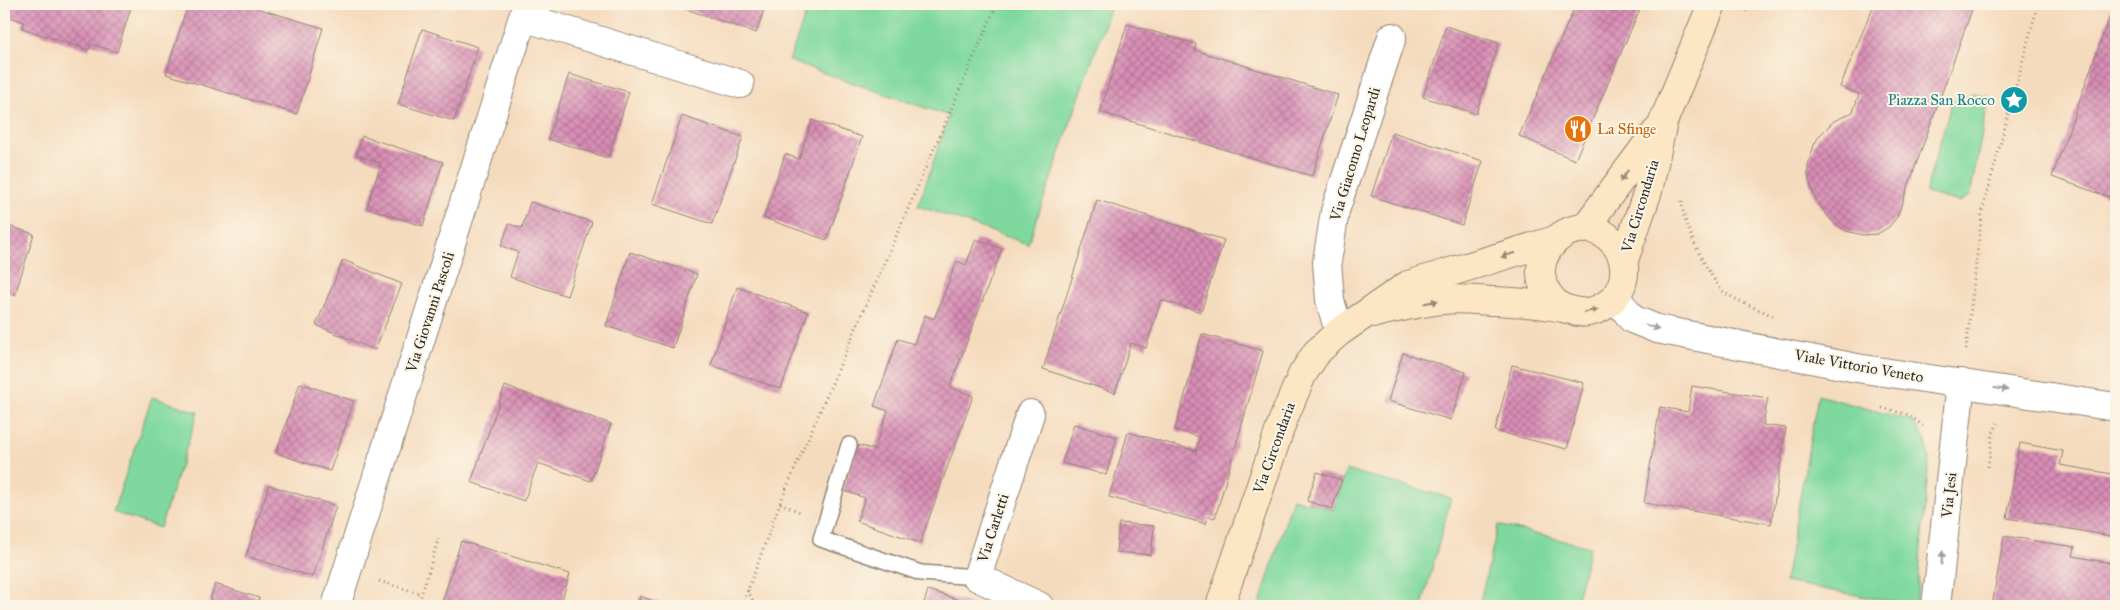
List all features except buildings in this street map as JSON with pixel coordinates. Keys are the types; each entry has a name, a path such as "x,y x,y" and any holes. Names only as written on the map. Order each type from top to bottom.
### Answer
{"main road":[{"name":"Via Circondaria","path":"1366,315 1443,300 1491,301 1562,308 1586,313 1599,310 1616,297 1624,276 1624,260 1648,191 1663,122 1712,4"},
{"name":"Via Circondaria","path":"1584,229 1663,122"},
{"name":"Via Circondaria","path":"1220,606 1283,420 1302,375 1317,352 1340,332 1408,285 1555,240 1572,231 1584,229 1607,236 1615,244 1624,260"},
{"path":"1555,240 1547,250 1541,274 1547,293 1562,308"}],"street":[{"name":"Via Giovanni Pascoli","path":"336,606 525,10 740,84"},
{"name":"Via Giacomo Leopardi","path":"1340,332 1330,300 1327,262 1335,211 1392,37"},
{"name":"Viale Vittorio Veneto","path":"1616,297 1632,319 1657,329 1858,368 2116,407"},
{"name":"Via Jesi","path":"1936,606 1961,383"},
{"name":"Via Carletti","path":"1030,414 977,577 1039,606"}],"lane":[{"path":"849,445 821,540 920,573 977,577"}],"path":[{"path":"742,606 784,494 997,4"},
{"path":"1746,12 1750,4"},
{"path":"1966,350 1982,212 2038,4"},
{"path":"1683,195 1681,204 1689,233 1703,260 1724,292 1774,316"},
{"path":"1957,348 1976,351"},
{"path":"1881,408 1909,415 1925,428"},
{"path":"1987,472 1993,433 1998,422 2006,420"},
{"path":"418,606 439,537"},
{"path":"347,572 422,594"},
{"path":"748,589 755,606"}],"green space":[{"path":"809,4 1112,4 1028,244 918,206 949,116 789,61"},
{"path":"1972,94 1989,97 1970,196 1960,202 1925,193 1952,102"},
{"path":"1818,395 1912,421 1926,440 1929,460 1916,606 1785,582"},
{"path":"152,397 198,412 160,528 113,512"},
{"path":"1346,470 1451,498 1422,606 1259,606 1293,498 1333,510"},
{"path":"1498,525 1590,547 1575,606 1479,606"}],"place":[{"name":"Piazza San Rocco","path":"2014,100"},
{"name":"La Sfinge","path":"1578,129"}]}
